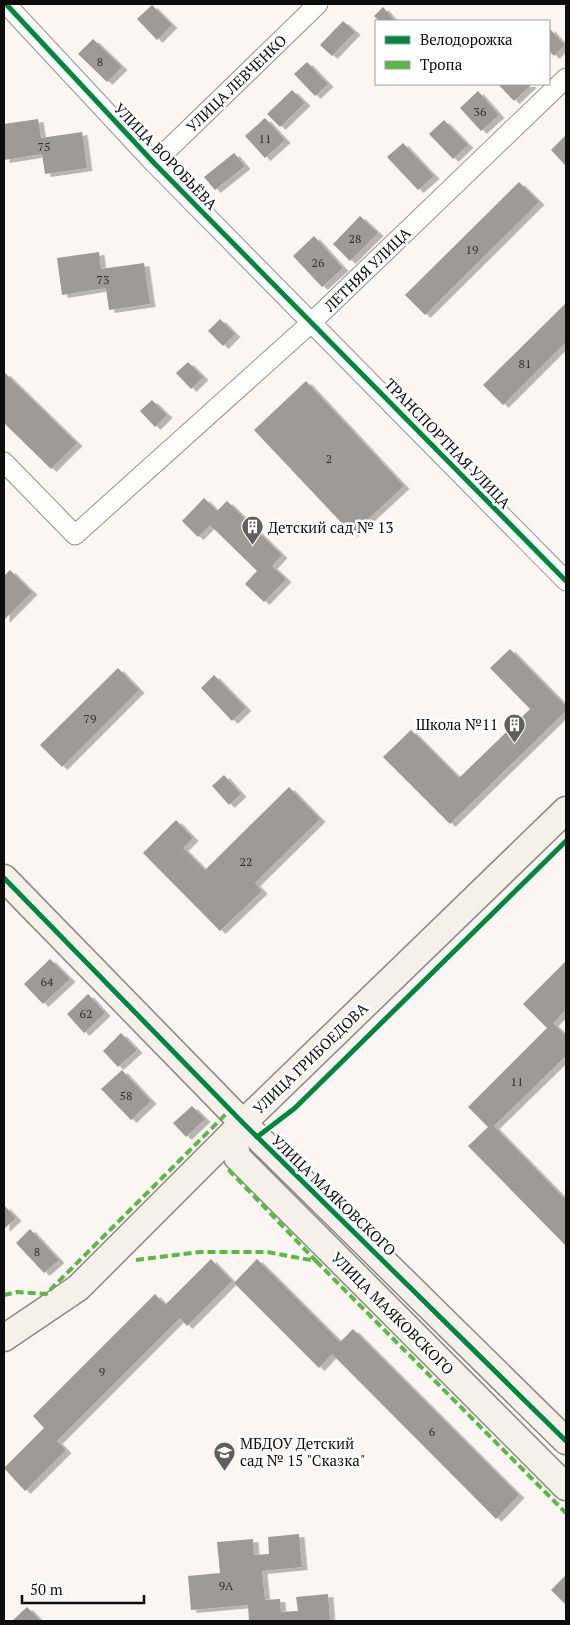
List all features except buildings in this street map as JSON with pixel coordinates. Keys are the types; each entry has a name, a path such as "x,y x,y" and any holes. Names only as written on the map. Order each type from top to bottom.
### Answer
{"street":[{"name":"УЛИЦА ВОРОБЬЁВА","path":"6,4 154,163 312,322"},
{"name":"УЛИЦА ЛЕВЧЕНКО","path":"154,163 318,4"},
{"name":"ЛЕТНЯЯ УЛИЦА","path":"4,462 75,536 312,322 566,78"},
{"name":"ТРАНСПОРТНАЯ УЛИЦА","path":"312,322 566,581"},
{"name":"УЛИЦА ГРИБОЕДОВА","path":"4,1338 78,1288 238,1128 566,810"},
{"name":"УЛИЦА МАЯКОВСКОГО","path":"4,878 238,1128 566,1441"},
{"name":"УЛИЦА МАЯКОВСКОГО","path":"238,1128 237,1157 566,1487"}],"marked path":[{"path":"4,1295 17,1292 46,1294 230,1110"},
{"path":"136,1260 200,1252 267,1252 316,1261 227,1168"},
{"path":"316,1261 566,1513"}],"cycle path":[{"path":"6,4 154,163 566,581"},
{"path":"257,1137 295,1108 566,841"},
{"path":"4,878 243,1123 566,1441"}],"place":[{"name":"Детский сад № 13","path":"252,546"},
{"name":"Школа №11","path":"514,743"},
{"name":"МБДОУ Детский сад № 15 \"Сказка\"","path":"224,1471"}]}
